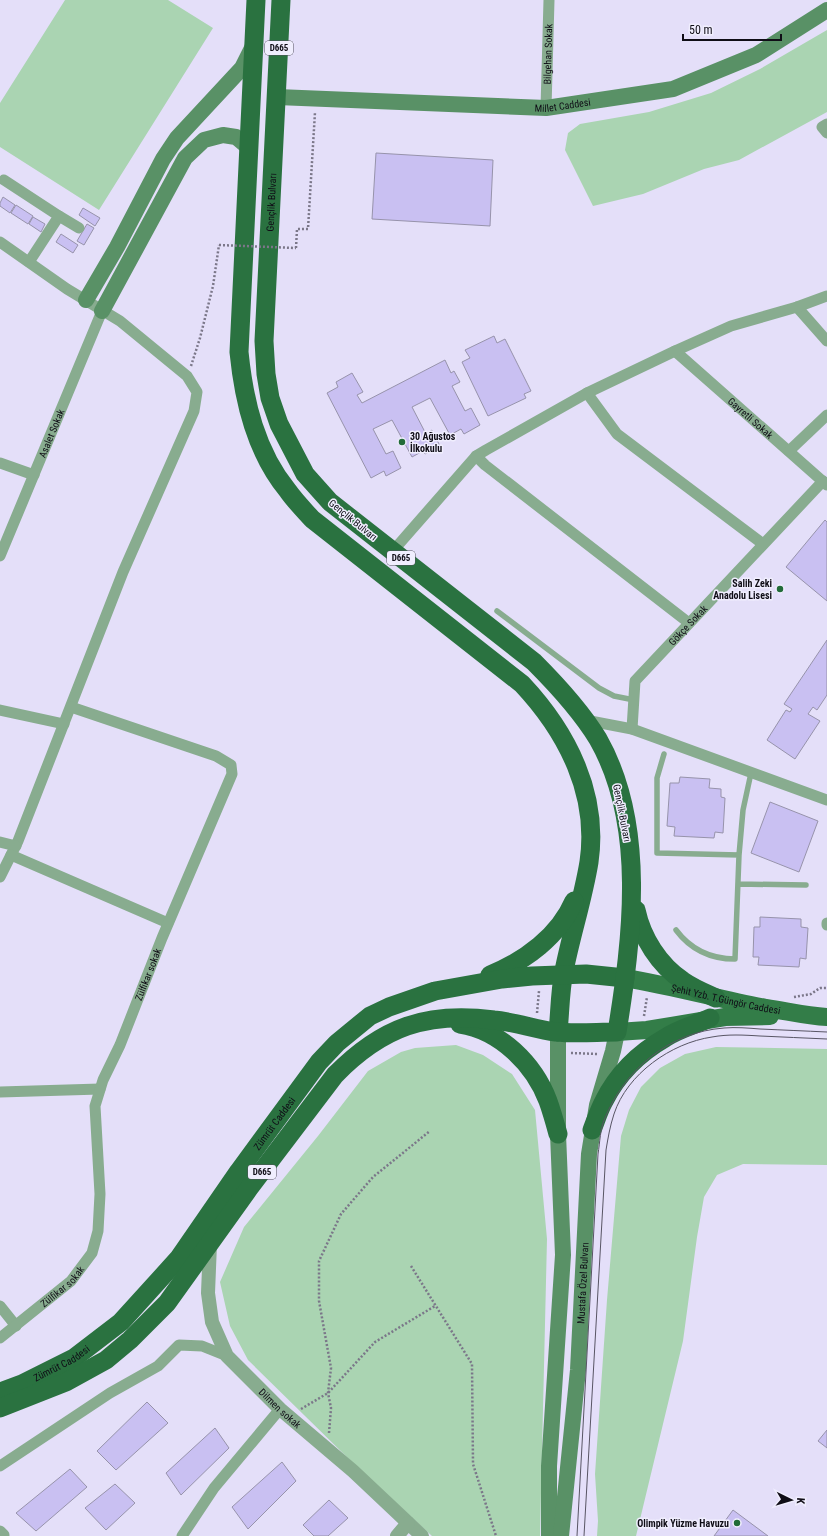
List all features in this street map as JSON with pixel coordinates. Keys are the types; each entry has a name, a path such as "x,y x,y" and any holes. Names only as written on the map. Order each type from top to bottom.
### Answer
{"highway":[{"name":"D665","path":"256,0 239,352 242,382 250,418 266,458 287,490 312,519 339,542 522,684 553,720 569,747 578,769 584,790 590,817 591,842 589,862"},
{"name":"Gençlik Bulvarı","path":"281,0 264,341 266,374 270,398 279,424 305,474 330,502 534,662 553,681 585,720 598,739 609,762 619,790 626,825 632,892 631,928 625,978"},
{"path":"558,1032 564,974 589,862"},
{"path":"466,985 522,960 552,934 564,919 573,904 589,862"},
{"path":"632,892 638,921 644,935 657,957 683,982 716,998"},
{"name":"Zümrüt Caddesi","path":"0,1392 22,1384 74,1358 121,1322 179,1258 239,1171 306,1080 337,1043 370,1016 389,1007 435,991 524,976 586,974 625,978"},
{"name":"D665","path":"0,1408 66,1382 106,1360 130,1340 167,1303 255,1181 335,1075 350,1060 375,1041 396,1030 414,1024 450,1017 496,1020 558,1032 617,1032 625,978"},
{"path":"592,1130 603,1102 614,1084 634,1061 666,1037 710,1018"},
{"path":"414,1024 448,1022 463,1024 480,1030 505,1044 517,1053 540,1085 548,1101 558,1134"}],"main road":[{"name":"Millet Caddesi","path":"277,97 546,108 673,89 756,55 827,10"},
{"path":"86,300 117,247 163,159 177,138 242,68 255,43"},
{"path":"102,310 186,158 204,140 223,135 236,137 249,148"},
{"name":"Şehit Yzb. T.Güngör Caddesi","path":"625,978 716,998 819,1016"},
{"path":"617,1032 647,1030 710,1018 819,1016"},
{"path":"549,1536 549,1466 562,1255 558,1134 558,1032"},
{"name":"Mustafa Özel Bulvarı","path":"561,1536 578,1370 589,1154 597,1105 617,1032"}],"street":[{"name":"Bilgehan Sokak","path":"546,108 549,0"},
{"path":"4,180 79,228"},
{"path":"29,262 60,216"},
{"path":"0,242 120,321 187,376 197,392 194,411 123,572 71,707 13,850 0,877"},
{"path":"392,552 476,456 587,393 675,351 731,326 797,307 827,296"},
{"path":"797,307 827,341"},
{"name":"Asalet Sokak","path":"0,556 102,310"},
{"name":"Gayretli Sokak","path":"675,351 825,483"},
{"path":"587,393 617,434 763,544"},
{"path":"788,451 827,415"},
{"path":"476,456 485,465 689,623"},
{"path":"0,463 34,475"},
{"name":"Gökçe Sokak","path":"632,729 635,681 763,544 825,483"},
{"name":"Zülfikar sokak","path":"0,1338 71,1281 92,1253 98,1230 100,1194 95,1106 103,1080 120,1045 168,923 232,774 231,766 216,756 71,707"},
{"path":"0,710 64,724"},
{"path":"585,720 632,729 827,800"},
{"path":"0,842 13,850 168,923"},
{"path":"0,1092 100,1089"},
{"name":"Dilmen sokak","path":"210,1244 208,1293 212,1322 227,1356 284,1413 353,1471 422,1536"},
{"path":"0,1306 16,1326"},
{"path":"0,1466 110,1394 158,1366 178,1345 202,1346 227,1356"},
{"path":"182,1536 214,1488 284,1413"},
{"path":"397,1536 408,1523"}],"lane":[{"path":"497,611 598,688 614,696 634,700"},
{"path":"664,754 657,778 657,853 739,855"},
{"path":"676,930 686,942 698,951 716,958 735,960 739,855 744,810 751,773"},
{"path":"738,884 806,885"}],"path":[{"path":"187,376 200,338 213,286 219,245 296,248 297,230 308,229 316,98"},
{"path":"787,996 794,997 811,994 820,988 827,988"},
{"path":"537,1020 539,990"},
{"path":"644,1021 647,991"},
{"path":"565,1052 604,1054"},
{"path":"327,1449 332,1408 328,1393 331,1368 319,1301 319,1261 341,1214 372,1177 430,1131"},
{"path":"410,1266 472,1364 473,1464 496,1536"},
{"path":"284,1413 328,1393 376,1342 435,1306"}],"green space":[{"path":"65,0 168,0 213,28 99,210 0,147 0,103"},
{"path":"827,30 827,112 739,160 704,169 643,194 593,206 565,150 568,133 580,124 649,112 711,93 760,69"},
{"path":"456,1045 483,1055 512,1074 535,1110 547,1239 540,1536 432,1536 354,1464 248,1360 230,1326 220,1282 244,1227 318,1136 368,1071 401,1052 415,1048"},
{"path":"716,1047 827,1049 827,1165 743,1164 717,1175 704,1197 683,1341 636,1536 597,1536 598,1521 595,1474 607,1300 621,1136 629,1110 641,1087 660,1068 685,1054"}],"building":[{"path":"376,153 493,160 490,226 372,219"},
{"path":"3,197 15,205 10,213 0,206"},
{"path":"16,205 33,216 28,224 11,213"},
{"path":"83,208 100,218 95,226 79,215"},
{"path":"33,217 45,224 41,232 29,224"},
{"path":"87,224 94,228 84,245 77,241"},
{"path":"61,234 78,245 73,253 56,242"},
{"path":"494,336 497,343 505,339 531,391 524,394 526,398 488,416 462,362 470,358 465,350"},
{"path":"445,360 451,373 454,371 460,382 452,386 465,411 471,408 480,425 464,434 461,429 450,435 430,398 412,407 426,434 432,430 440,446 425,454 423,451 412,457 392,420 373,429 386,454 393,451 401,468 386,476 384,471 371,478 327,393 338,387 336,382 352,373 363,392 357,395 362,403"},
{"path":"825,520 827,522 827,601 786,567"},
{"path":"827,640 827,695 817,710 813,707 808,714 820,721 795,759 767,740 786,710 790,712 792,709 784,704"},
{"path":"680,777 710,779 709,788 721,789 721,797 725,798 723,833 715,832 714,838 674,836 675,827 667,826 670,783 679,783"},
{"path":"770,802 818,821 799,872 751,853"},
{"path":"760,917 801,919 801,927 808,928 806,959 800,958 799,967 758,965 759,957 753,957 754,927 760,927"},
{"path":"147,1402 168,1423 116,1470 97,1451"},
{"path":"215,1428 229,1448 181,1495 166,1473"},
{"path":"827,1430 827,1448 818,1441"},
{"path":"282,1462 296,1481 248,1529 232,1507"},
{"path":"70,1469 87,1487 36,1531 16,1513"},
{"path":"115,1484 135,1503 106,1530 85,1508"},
{"path":"329,1500 348,1518 328,1536 314,1536 303,1525"},
{"name":"Olimpik Yüzme Havuzu","path":"733,1510 768,1536 714,1536"}],"tram line":[{"path":"577,1536 598,1154 603,1122 624,1084 637,1069 668,1045 685,1037 704,1031 724,1028 827,1032"},
{"path":"584,1536 606,1150 609,1132 620,1099 629,1086 652,1063 666,1053 697,1040 718,1036 736,1035 827,1039"}],"place":[{"name":"30 Ağustos İlkokulu","path":"402,442"},
{"name":"Salih Zeki Anadolu Lisesi","path":"780,589"},
{"name":"Olimpik Yüzme Havuzu","path":"737,1523"}]}
